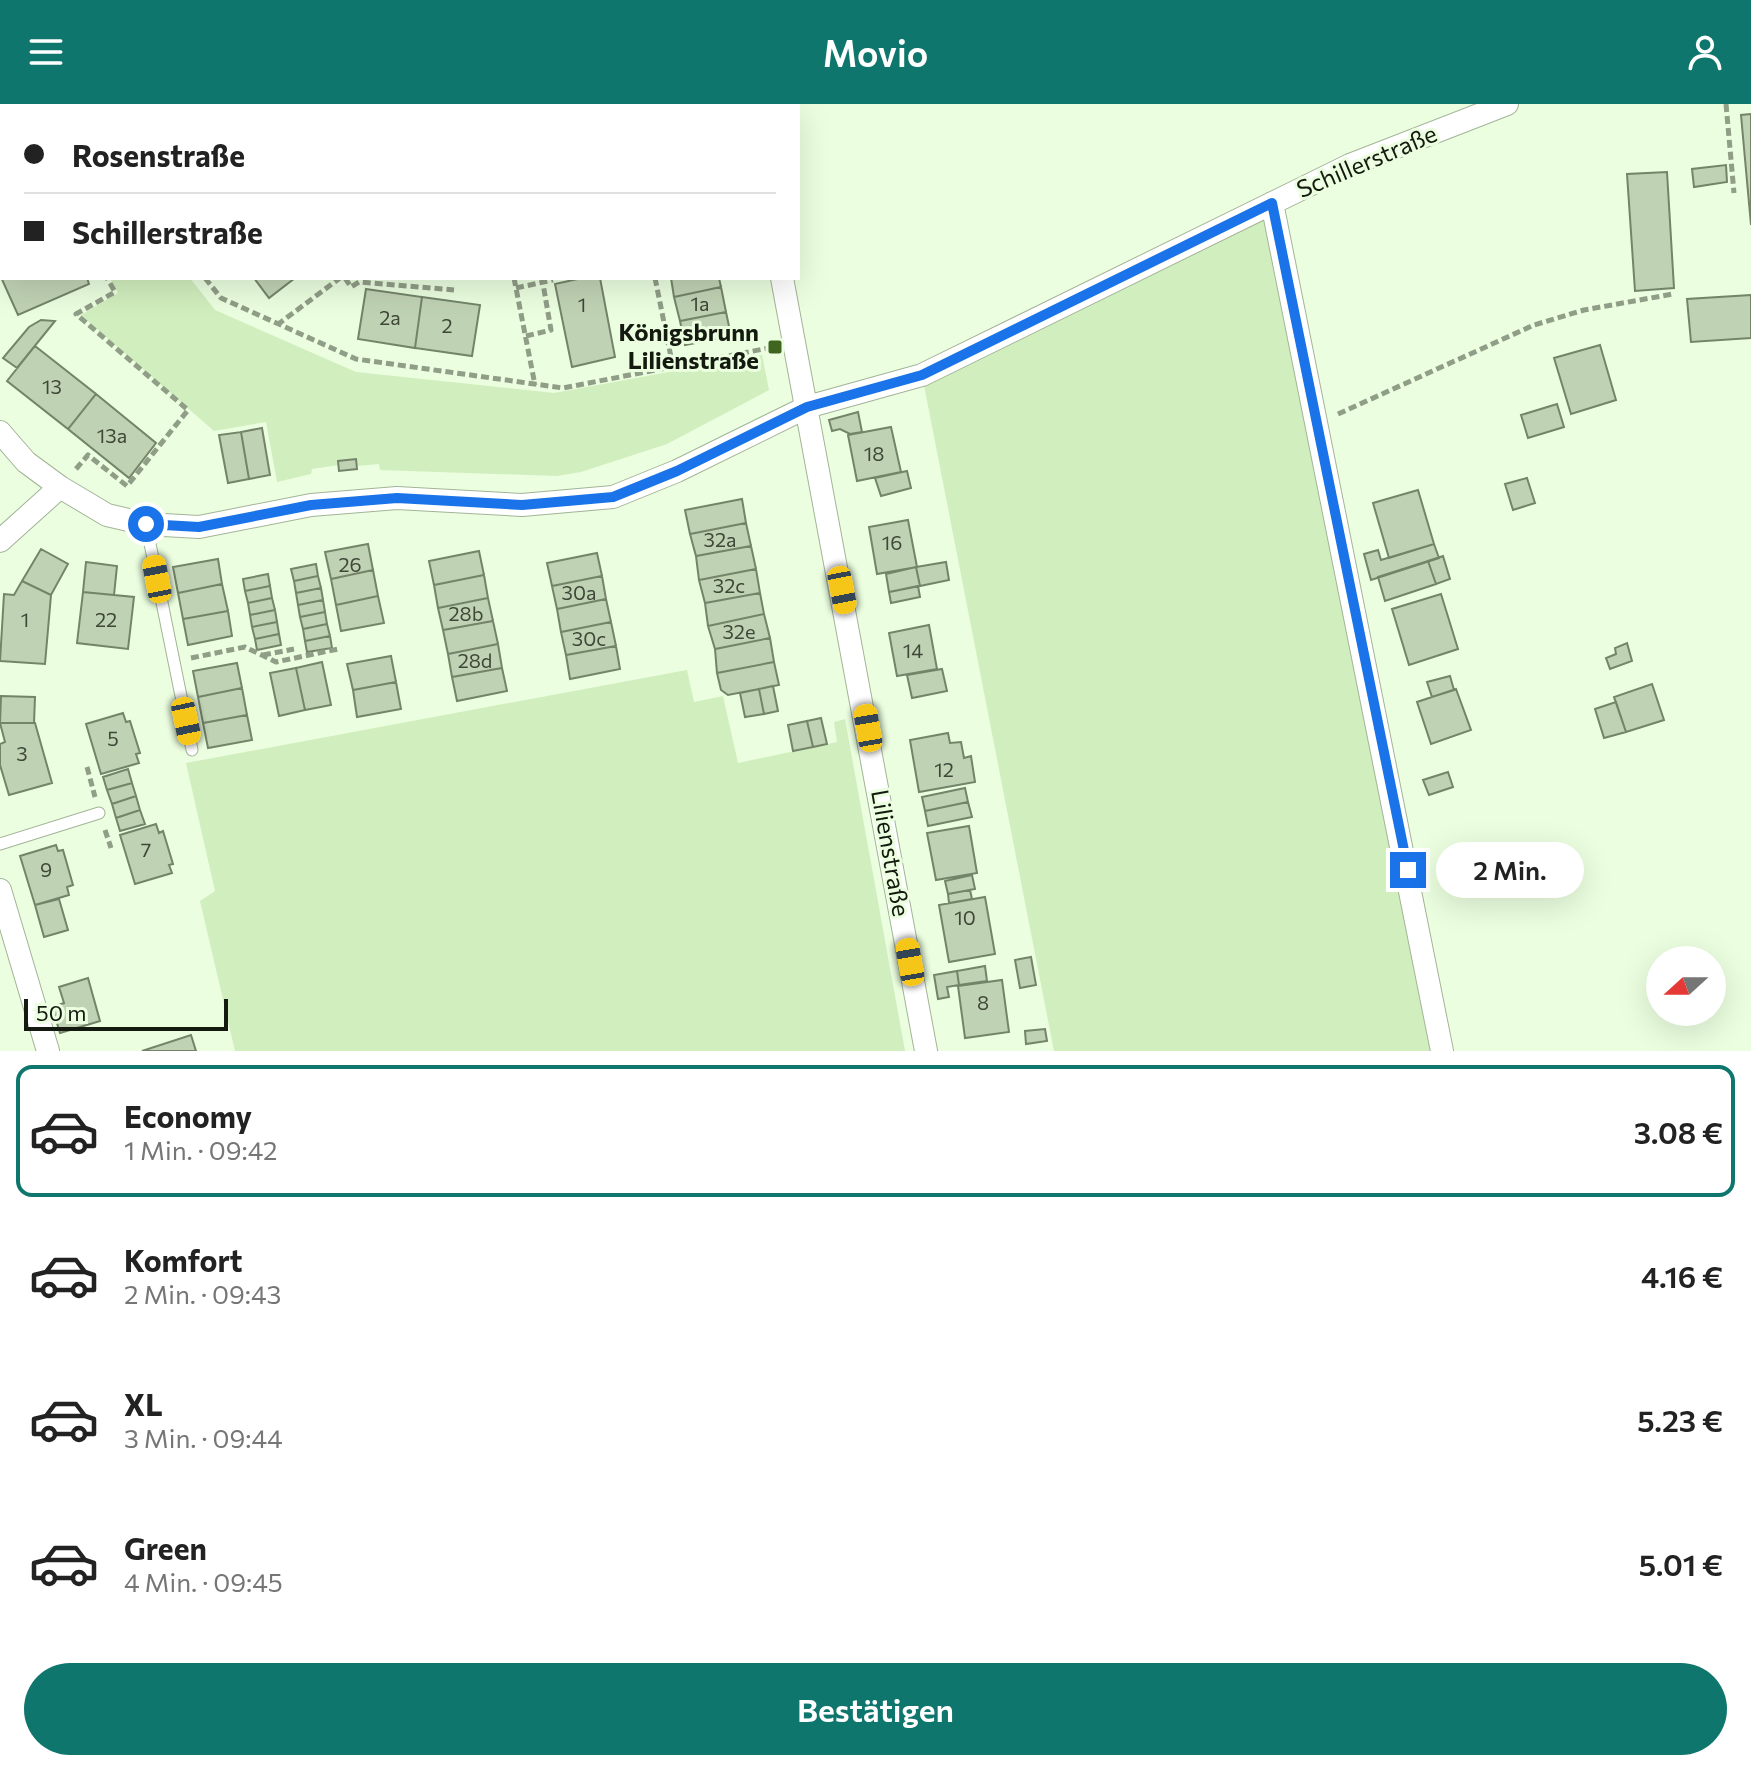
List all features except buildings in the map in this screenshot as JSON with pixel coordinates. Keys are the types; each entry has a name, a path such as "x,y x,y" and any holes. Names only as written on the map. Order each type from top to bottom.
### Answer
{"street":[{"name":"Schillerstraße","path":"0,432 26,462 60,487 107,515 146,524 199,527 311,505 397,498 522,505 613,497 677,471 807,407 922,375 1350,165 1507,104"},
{"name":"Schillerstraße","path":"1272,203 1442,1051"},
{"name":"Lilienstraße","path":"782,280 926,1051"},
{"path":"0,541 60,487"},
{"path":"0,890 48,1051"}],"lane":[{"path":"146,524 192,750"},
{"path":"0,844 99,813"}],"path":[{"path":"1726,104 1734,193"},
{"path":"60,487 88,455 127,486 188,410 76,314 115,292 108,280"},
{"path":"207,280 221,298 356,359 563,388 795,343"},
{"path":"277,325 340,280"},
{"path":"345,280 351,287 359,282 454,290"},
{"path":"514,280 535,385"},
{"path":"526,336 551,330 542,280"},
{"path":"516,288 553,280"},
{"path":"655,280 673,367"},
{"path":"1318,422 1479,353 1534,325 1584,310 1673,294"},
{"path":"174,661 245,647 276,662 338,649"},
{"path":"262,655 294,649"}],"green space":[{"path":"1272,214 1435,1051 1054,1051 922,375"},
{"path":"111,280 192,280 215,310 356,372 554,393 762,355 769,390 667,444 581,472 557,476 380,470 379,464 357,466 356,459 339,461 339,465 312,469 311,474 277,482 266,422 214,431 81,315 118,293"},
{"path":"687,670 694,702 723,696 738,763 837,742 834,722 845,719 905,1051 235,1051 200,901 215,891 186,763"}],"place":[{"name":"Königsbrunn Lilienstraße","path":"775,347"}],"route":[{"path":"146,524 199,527 311,505 397,498 522,505 613,497 677,471 807,407 922,375 1272,203 1408,870"}]}
